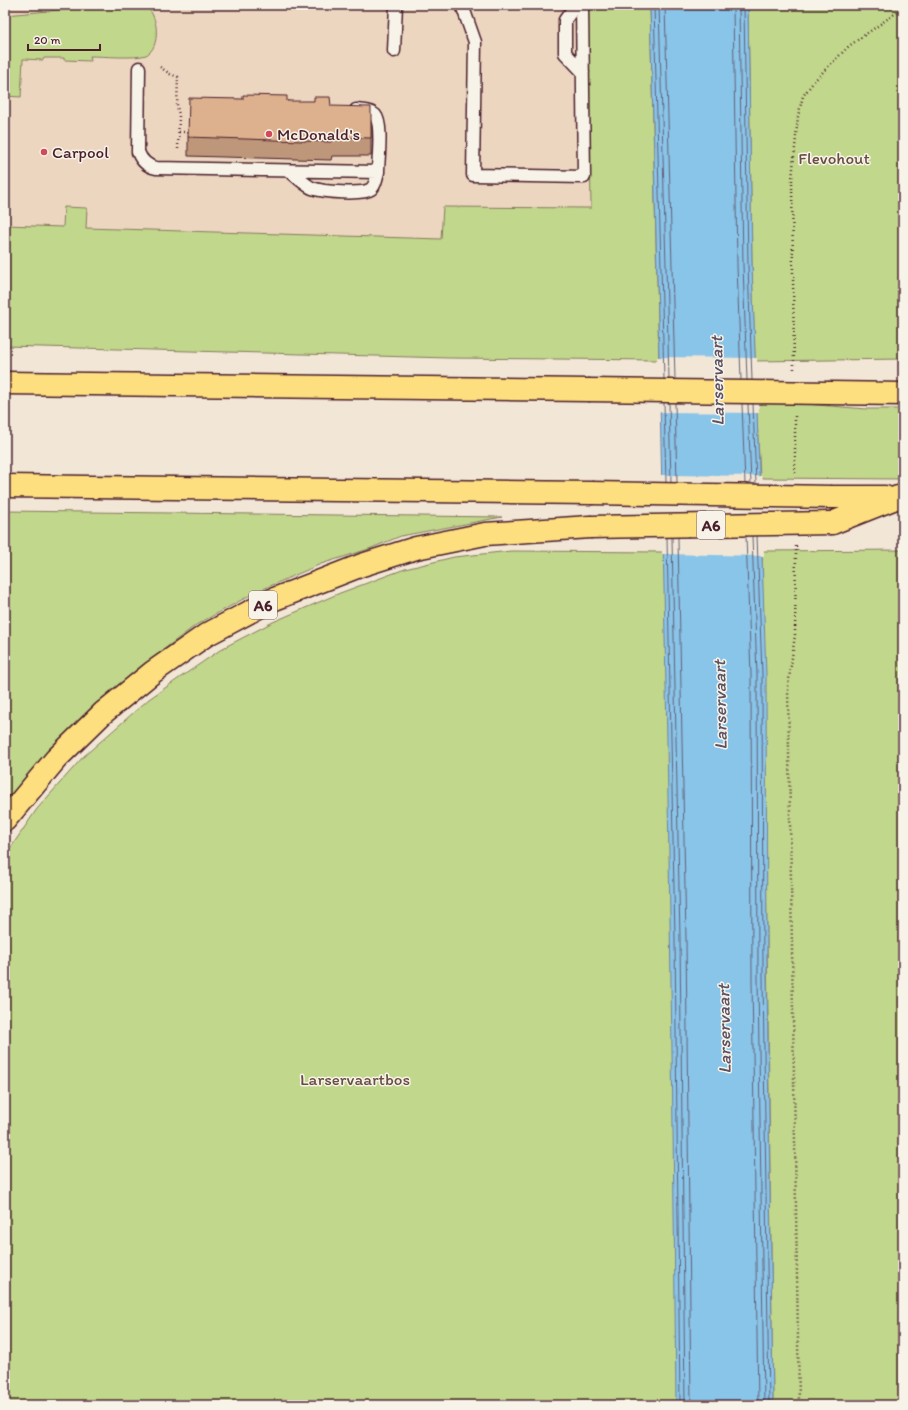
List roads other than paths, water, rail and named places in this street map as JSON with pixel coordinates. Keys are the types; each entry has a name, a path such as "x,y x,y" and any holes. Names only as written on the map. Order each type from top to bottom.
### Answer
{"highway":[{"path":"5,383 903,394"},
{"name":"A6","path":"5,486 900,497"},
{"name":"A6","path":"5,820 56,759 103,713 153,672 206,635 272,600 362,565 416,548 486,534 590,527 832,523 900,497"}],"lane":[{"path":"394,51 396,5"},
{"path":"462,5 475,42 473,174 584,177 582,5"},
{"path":"576,5 565,20 565,53 583,72"},
{"path":"139,68 137,147 140,156 147,164 156,168 378,172"},
{"path":"290,171 315,189 323,191 363,192 371,189 376,182 378,172 378,120 374,114 370,112 347,110"}],"water":[{"name":"Larservaart","path":"650,5 748,5 752,265 766,674 767,978 773,1405 676,1405 666,705"}],"place":[{"name":"McDonald's","path":"269,134"},
{"name":"Carpool","path":"44,152"}],"park label":[{"name":"Flevohout","path":"834,158"},
{"name":"Larservaartbos","path":"355,1079"}]}
